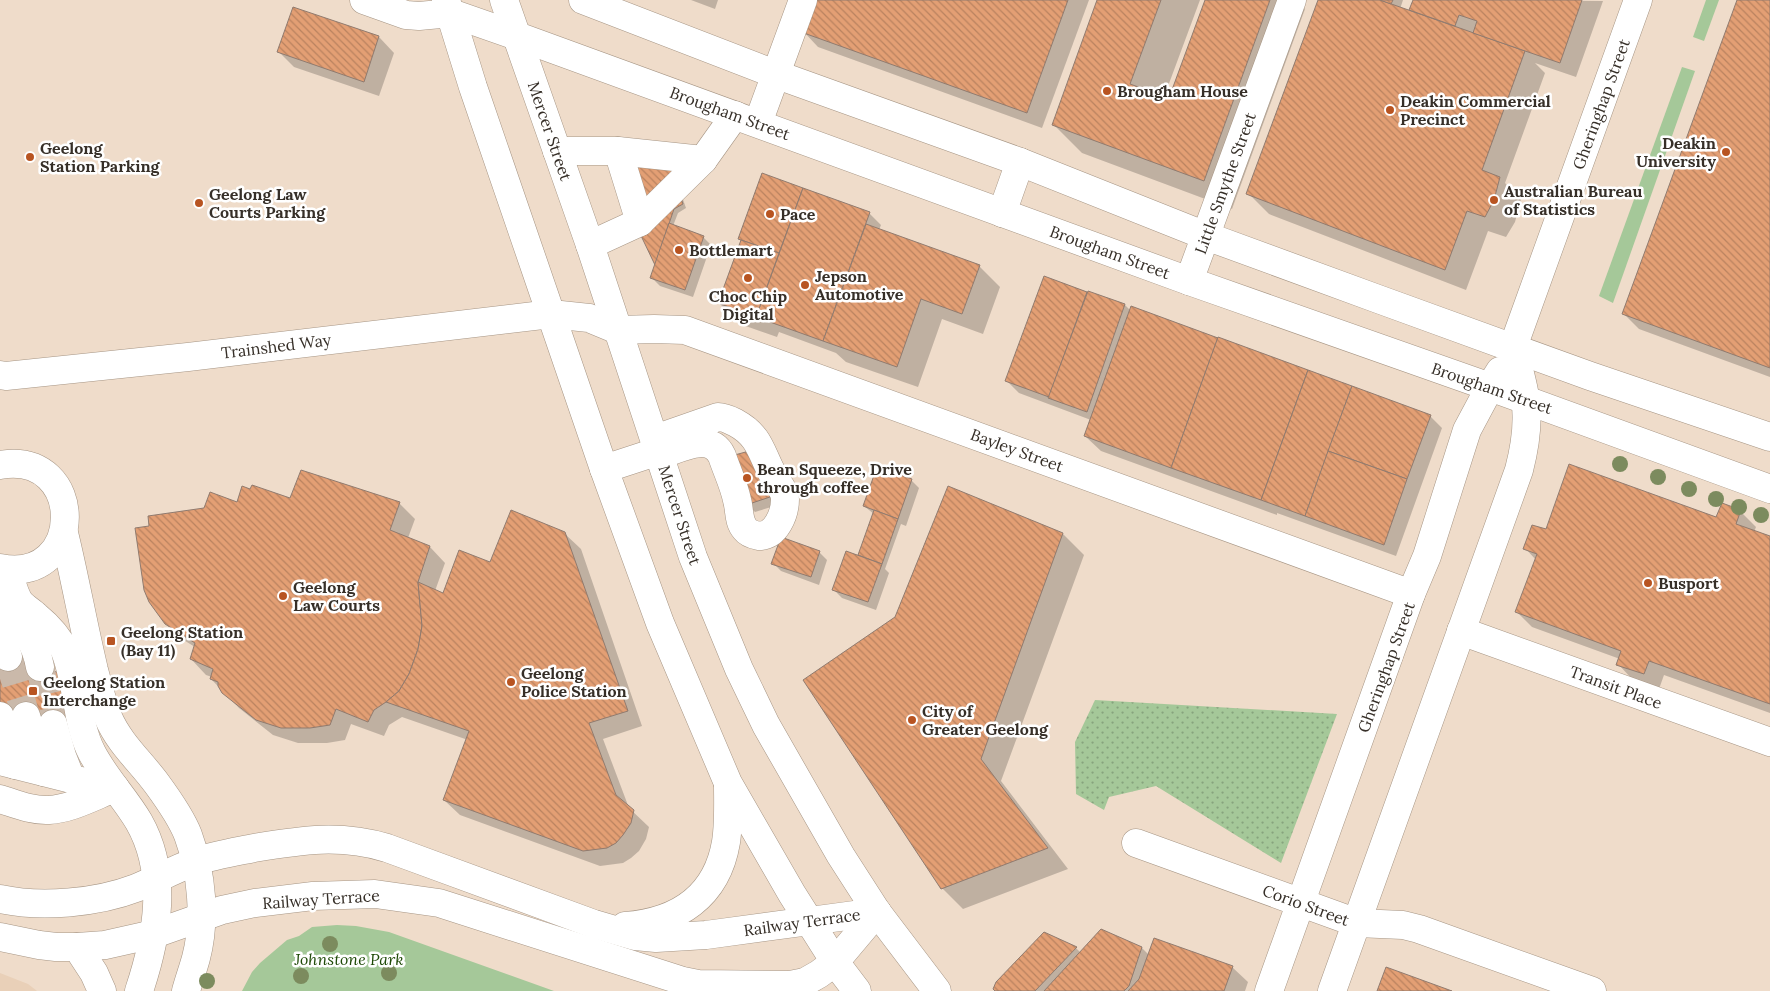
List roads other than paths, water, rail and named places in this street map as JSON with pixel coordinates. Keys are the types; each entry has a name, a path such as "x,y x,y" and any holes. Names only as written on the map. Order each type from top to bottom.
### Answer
{"street":[{"name":"Brougham Street","path":"364,0 406,15 419,16 456,4 517,36 1189,281 1526,399 1770,490"},
{"name":"Mercer Street","path":"504,0 590,245 693,557 739,669 771,734 840,856 877,912 937,991"},
{"path":"583,0 606,5 775,74 1020,162 1206,236 1515,349 1770,437"},
{"path":"590,245 640,222 746,119 775,74 803,0"},
{"name":"Little Smythe Street","path":"1189,281 1292,0"},
{"name":"Gheringhap Street","path":"1269,991 1411,594 1427,556 1467,430 1490,387 1515,349 1520,324 1638,0"},
{"path":"456,4 473,87 604,469 660,623 728,783 809,921 835,962 857,991"},
{"path":"557,151 618,151 703,160"},
{"path":"618,151 640,222"},
{"path":"1002,213 1020,162"},
{"name":"Trainshed Way","path":"0,375 6,376 142,362 551,314 589,318 618,330"},
{"name":"Bayley Street","path":"618,330 685,330 1411,594"},
{"name":"Gheringhap Street","path":"1332,991 1519,470 1526,434 1526,399 1515,349"},
{"path":"604,469 658,449 718,417 724,418 742,426 757,440 773,475 785,494 785,503 780,520 772,532 764,535 754,535 746,531 738,513 737,500 722,456 712,445 697,443 658,449"},
{"path":"0,464 22,464 41,471 49,477 61,493 65,503 66,523 64,533 56,549 42,562 24,570 3,569 20,603 44,623 64,649 88,743 97,762 142,828 152,853 157,878 157,917 139,991"},
{"path":"64,533 88,644 102,701 108,716 126,748 156,783 182,822 188,834 196,862 201,918 196,957 186,991"},
{"path":"0,602 7,614 29,637 40,667"},
{"name":"Transit Place","path":"1461,631 1770,742"},
{"path":"13,716 7,763 115,788"},
{"path":"13,716 44,772"},
{"path":"53,724 56,740 71,779"},
{"path":"594,924 627,926 666,918 696,901 705,892 719,868 726,844 728,783"},
{"path":"0,799 26,808 58,809 115,788"},
{"name":"Railway Terrace","path":"0,899 40,903 82,900 116,894 196,862 222,854 322,839 357,841 386,848 594,924 635,936 656,938 706,936 877,912"},
{"name":"Corio Street","path":"1136,843 1357,923 1403,925 1420,929 1592,991"},
{"name":"Railway Terrace","path":"0,937 39,945 77,947 118,943 154,934 236,907 330,895 375,894 439,903 664,976 698,984 798,984 812,979 835,962 877,912"},
{"path":"77,947 94,973 102,991"}],"tunnel":[{"path":"8,657 26,716"},
{"path":"40,667 53,724"}],"place":[{"name":"Brougham House","path":"1107,91"},
{"name":"Deakin Commercial Precinct","path":"1390,110"},
{"name":"Deakin University","path":"1726,152"},
{"name":"Geelong Station Parking","path":"30,157"},
{"name":"Australian Bureau of Statistics","path":"1494,200"},
{"name":"Geelong Law Courts Parking","path":"199,203"},
{"name":"Pace","path":"770,214"},
{"name":"Bottlemart","path":"679,250"},
{"name":"Choc Chip Digital","path":"748,278"},
{"name":"Jepson Automotive","path":"805,285"},
{"name":"Bean Squeeze, Drive through coffee","path":"747,478"},
{"name":"Busport","path":"1648,583"},
{"name":"Geelong Law Courts","path":"283,596"},
{"name":"Geelong Station (Bay 11)","path":"111,641"},
{"name":"Geelong Police Station","path":"511,682"},
{"name":"Geelong Station Interchange","path":"33,691"},
{"name":"City of Greater Geelong","path":"912,720"}],"park label":[{"name":"Johnstone Park","path":"349,959"}]}
